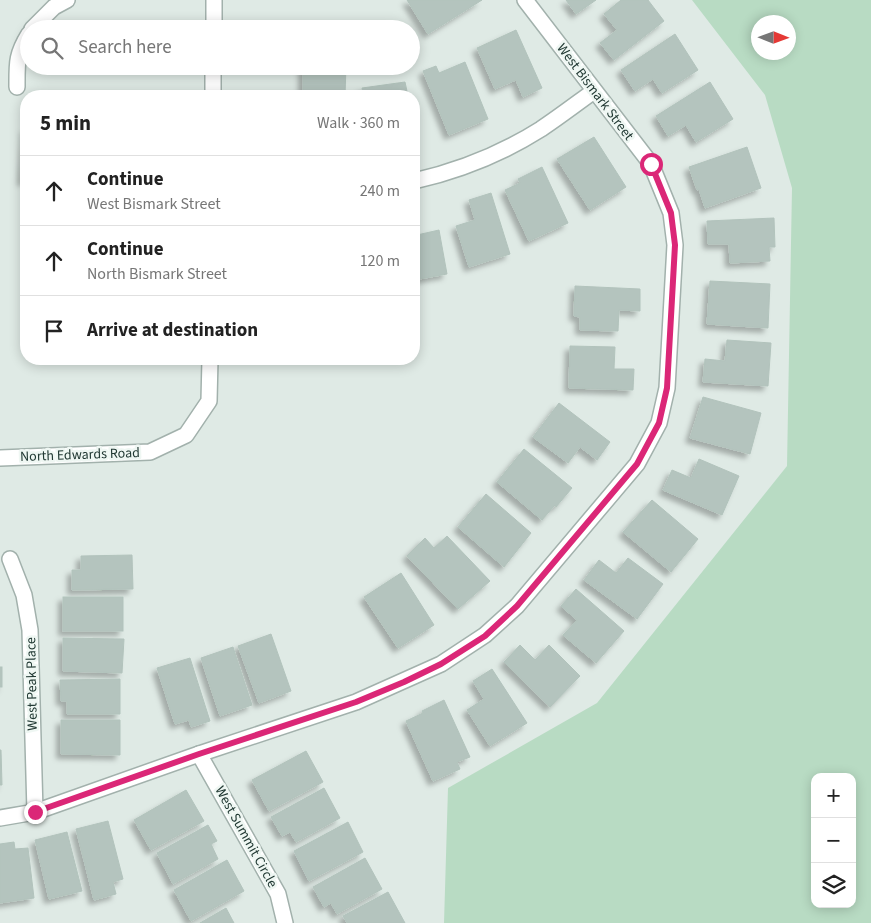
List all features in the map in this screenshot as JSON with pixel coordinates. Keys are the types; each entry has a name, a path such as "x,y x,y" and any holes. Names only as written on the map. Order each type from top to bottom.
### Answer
{"street":[{"path":"41,20 54,6 68,0"},
{"path":"214,0 214,20"},
{"name":"West Bismark Street","path":"0,818 35,812 199,754 356,702 441,664 485,636 517,606 637,464 659,423 667,388 675,245 671,213 651,164 525,0"},
{"path":"17,87 16,61 20,51"},
{"path":"213,75 213,90"},
{"path":"420,179 486,158 540,130 594,91"},
{"name":"North Edwards Road","path":"0,458 150,452 186,435 209,401 210,365"},
{"name":"West Peak Place","path":"10,559 24,595 30,630 35,812"},
{"name":"West Summit Circle","path":"199,754 278,894 285,923"}],"green space":[{"path":"692,0 871,0 871,923 444,923 448,788 597,703 787,466 792,188 765,95"}],"building":[{"path":"407,0 482,0 428,34"},
{"path":"566,0 596,0 576,14"},
{"path":"621,0 648,0 664,21 614,60 600,43 617,30 604,14"},
{"path":"516,30 542,88 523,97 516,80 495,89 477,48"},
{"path":"675,34 698,70 662,93 653,79 635,91 621,70"},
{"path":"465,62 488,119 449,135 423,71 436,66 439,73"},
{"path":"303,75 346,75 345,90 303,90"},
{"path":"405,82 407,90 362,90 362,88"},
{"path":"710,82 733,119 696,142 686,125 668,136 656,116"},
{"path":"594,137 626,187 590,210 557,159"},
{"path":"747,147 761,188 705,208 689,167"},
{"path":"542,167 568,223 529,241 505,190 520,183 518,179"},
{"path":"491,193 510,254 469,267 456,226 475,220 469,200"},
{"path":"774,218 775,247 769,247 770,261 730,263 729,244 708,244 707,221"},
{"path":"439,230 447,274 420,279 420,234"},
{"path":"710,281 770,284 768,328 707,324"},
{"path":"575,286 640,289 640,311 619,310 618,331 580,330 580,317 574,316"},
{"path":"727,340 771,343 768,386 703,382 705,359 725,361"},
{"path":"570,346 615,347 614,369 634,369 633,390 569,388"},
{"path":"703,397 761,413 750,454 690,438"},
{"path":"559,403 610,442 597,460 580,447 568,463 533,437"},
{"path":"524,449 572,488 542,520 497,482"},
{"path":"699,459 739,476 722,515 663,490 672,470 691,478"},
{"path":"486,494 531,533 504,567 458,527"},
{"path":"652,500 698,539 671,572 623,532"},
{"path":"447,536 490,581 458,609 407,556 425,538 434,548"},
{"path":"132,555 133,589 72,590 72,570 81,570 81,556"},
{"path":"628,558 663,584 637,619 584,580 599,560 616,573"},
{"path":"401,573 434,625 398,648 364,597"},
{"path":"576,589 624,631 596,663 563,635 577,620 561,606"},
{"path":"63,597 123,597 123,631 63,631"},
{"path":"271,634 291,691 259,703 238,646"},
{"path":"63,638 124,639 122,673 63,671"},
{"path":"520,645 535,660 549,645 580,676 550,707 504,662"},
{"path":"233,647 252,705 220,716 201,658"},
{"path":"190,658 210,721 191,727 189,720 175,724 157,668"},
{"path":"0,667 2,667 2,687 0,687"},
{"path":"492,669 527,723 490,746 467,710 484,699 473,681"},
{"path":"120,679 120,714 67,714 67,701 61,701 60,680"},
{"path":"444,700 470,757 457,762 460,769 433,781 406,721"},
{"path":"61,720 120,720 120,755 61,754"},
{"path":"1,750 2,785 0,785"},
{"path":"306,751 323,782 269,811 252,780"},
{"path":"324,788 340,818 296,842 290,832 282,836 271,817"},
{"path":"186,790 204,821 151,850 134,820"},
{"path":"108,821 123,879 113,882 116,894 94,900 76,829"},
{"path":"348,822 363,852 309,881 294,851"},
{"path":"208,825 217,841 211,844 218,859 173,884 157,853"},
{"path":"67,832 82,891 49,899 35,840"},
{"path":"14,842 15,849 28,848 34,898 0,903 0,844"},
{"path":"365,858 382,889 337,914 331,903 324,907 313,887"},
{"path":"227,860 244,891 191,921 174,890"},
{"path":"388,892 405,923 347,923 343,916"},
{"path":"226,908 234,923 200,923"}],"route":[{"path":"35,812 199,754 356,702 404,682 441,664 485,636 517,606 637,464 659,423 667,388 675,245 671,213 651,164"}]}
